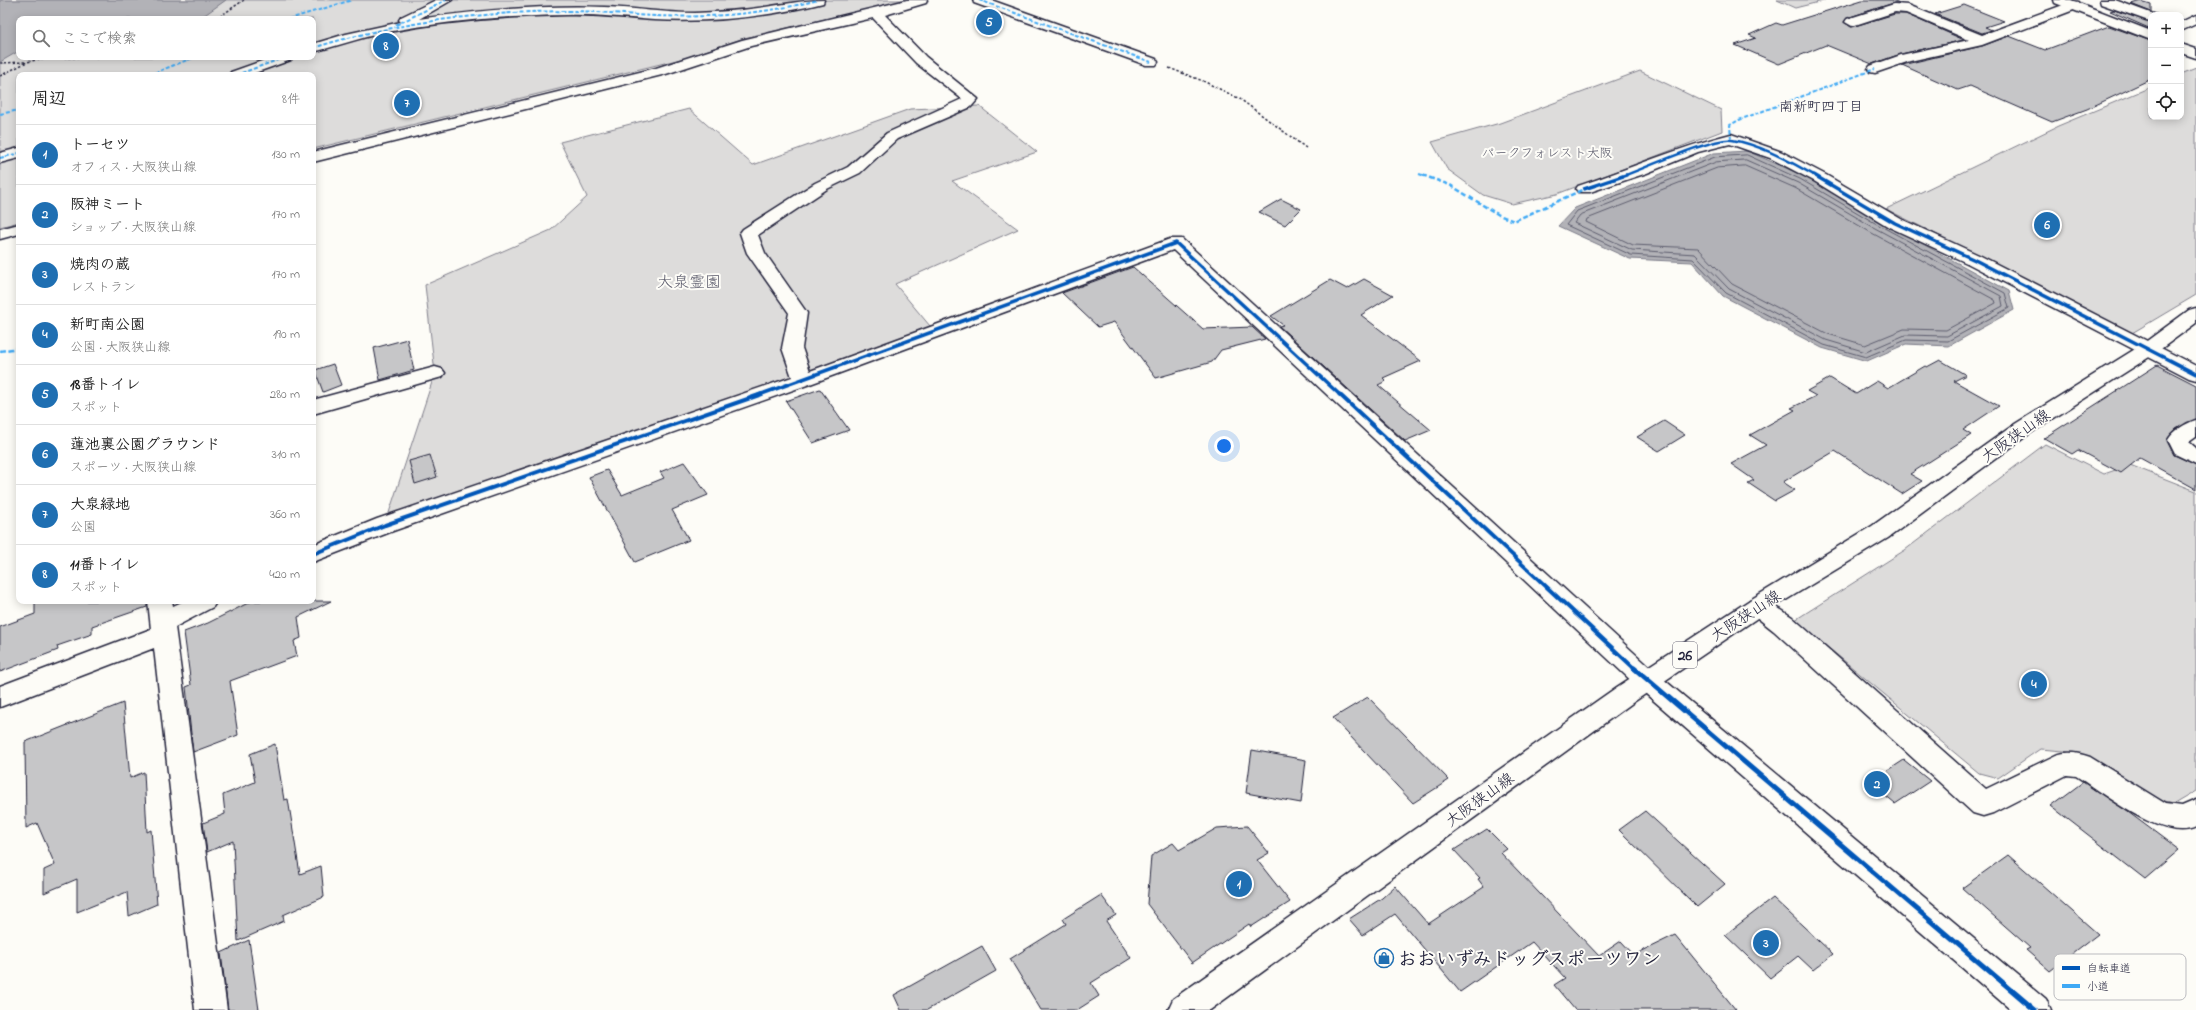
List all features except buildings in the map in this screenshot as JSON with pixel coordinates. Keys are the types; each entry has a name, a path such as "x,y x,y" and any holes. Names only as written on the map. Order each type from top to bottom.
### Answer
{"street":[{"path":"391,27 446,0"},
{"path":"316,47 391,27 498,14 553,11 605,12 655,16 712,15 759,12 818,0"},
{"path":"316,156 661,71 747,43 876,13 921,0"},
{"path":"978,0 1151,62"},
{"path":"2060,0 2148,35"},
{"path":"2087,11 2107,1 2148,16"},
{"path":"1875,69 1906,58 1981,40 2074,5"},
{"path":"1852,22 1894,8 1908,9 1981,40"},
{"path":"803,380 792,348 798,313 756,253 749,233 821,186 854,170 892,136 966,104 971,99 920,60 876,13"},
{"path":"2184,25 2196,19"},
{"path":"2184,49 2196,54"},
{"path":"244,72 278,60"},
{"path":"1584,189 1641,170 1694,149 1731,139 1776,155 1820,178 1895,223 1975,260 2196,374"},
{"path":"0,158 16,154"},
{"path":"0,234 16,230"},
{"path":"316,553 385,525 803,380 1176,243 1648,680 2035,1010"},
{"name":"大阪狭山線","path":"1184,1010 1648,680 1758,606 1880,532 2022,429 2147,350 2196,314"},
{"path":"316,406 435,373"},
{"path":"2196,427 2178,440 2182,449 2196,457"},
{"path":"0,697 162,619 198,604"},
{"path":"1758,606 1783,624 1983,804 2065,763 2081,765 2162,815 2185,819 2196,812"},
{"path":"162,619 211,1010"}],"path":[{"path":"220,16 244,0"},
{"path":"0,63 27,62 36,60"},
{"path":"0,76 27,62"},
{"path":"1151,62 1203,81 1240,99 1306,148"}],"green space":[{"path":"0,0 907,0 744,38 685,58 316,148 316,72 16,72 16,223 0,227"},
{"path":"1777,0 1827,0 1795,8"},
{"path":"2196,68 2196,295 2132,333 1886,209 2058,126 2148,88 2148,120 2184,120 2184,73"},
{"name":"パークフォレスト大阪","path":"1640,71 1721,110 1722,131 1557,194 1512,204 1483,195 1447,169 1432,142 1500,123"},
{"name":"大泉霊園","path":"979,106 1037,152 952,181 1018,229 895,284 935,332 385,525 435,373 425,285 551,230 587,197 560,142 689,109 753,165 910,109"},
{"path":"2045,444 2104,474 2130,465 2196,491 2196,791 2174,804 2145,798 2095,761 2064,751 2040,749 1998,778 1979,773 1795,620 1905,550"}],"water":[{"path":"0,0 226,0 203,16 16,16 16,53 0,62"},
{"path":"1747,151 1802,175 1877,219 2009,291 2014,310 1949,346 1906,344 1867,361 1822,348 1723,296 1692,262 1630,259 1558,226 1575,208 1714,153"}],"marked path":[{"path":"299,16 352,0"},
{"path":"396,25 446,0"},
{"path":"316,47 382,29 495,14 604,11 655,16 717,16 778,9 818,0"},
{"path":"979,0 1151,62"},
{"path":"157,72 187,60"},
{"path":"244,72 278,60"},
{"path":"1731,139 1730,125 1739,120 1875,69"},
{"path":"0,114 16,111"},
{"path":"0,158 16,154"},
{"path":"1419,174 1450,185 1499,215 1514,221 1584,189"},
{"path":"0,351 16,348"}],"cycle path":[{"path":"1584,189 1641,170 1693,149 1731,139 1776,155 1820,178 1895,223 1975,260 2196,374"},
{"path":"316,553 385,525 803,380 1176,243 1647,680 2035,1010"}],"place":[{"name":"18番トイレ","path":"989,22"},
{"name":"11番トイレ","path":"386,46"},
{"name":"大泉緑地","path":"407,103"},
{"name":"蓮池裏公園グラウンド","path":"2047,225"},
{"name":"新町南公園","path":"2034,684"},
{"name":"阪神ミート","path":"1877,784"},
{"name":"トーセツ","path":"1239,884"},
{"name":"焼肉の蔵","path":"1766,943"},
{"name":"おおいずみドッグスポーツワン","path":"1384,958"}],"district":[{"name":"南新町四丁目","path":"1821,106"}]}
